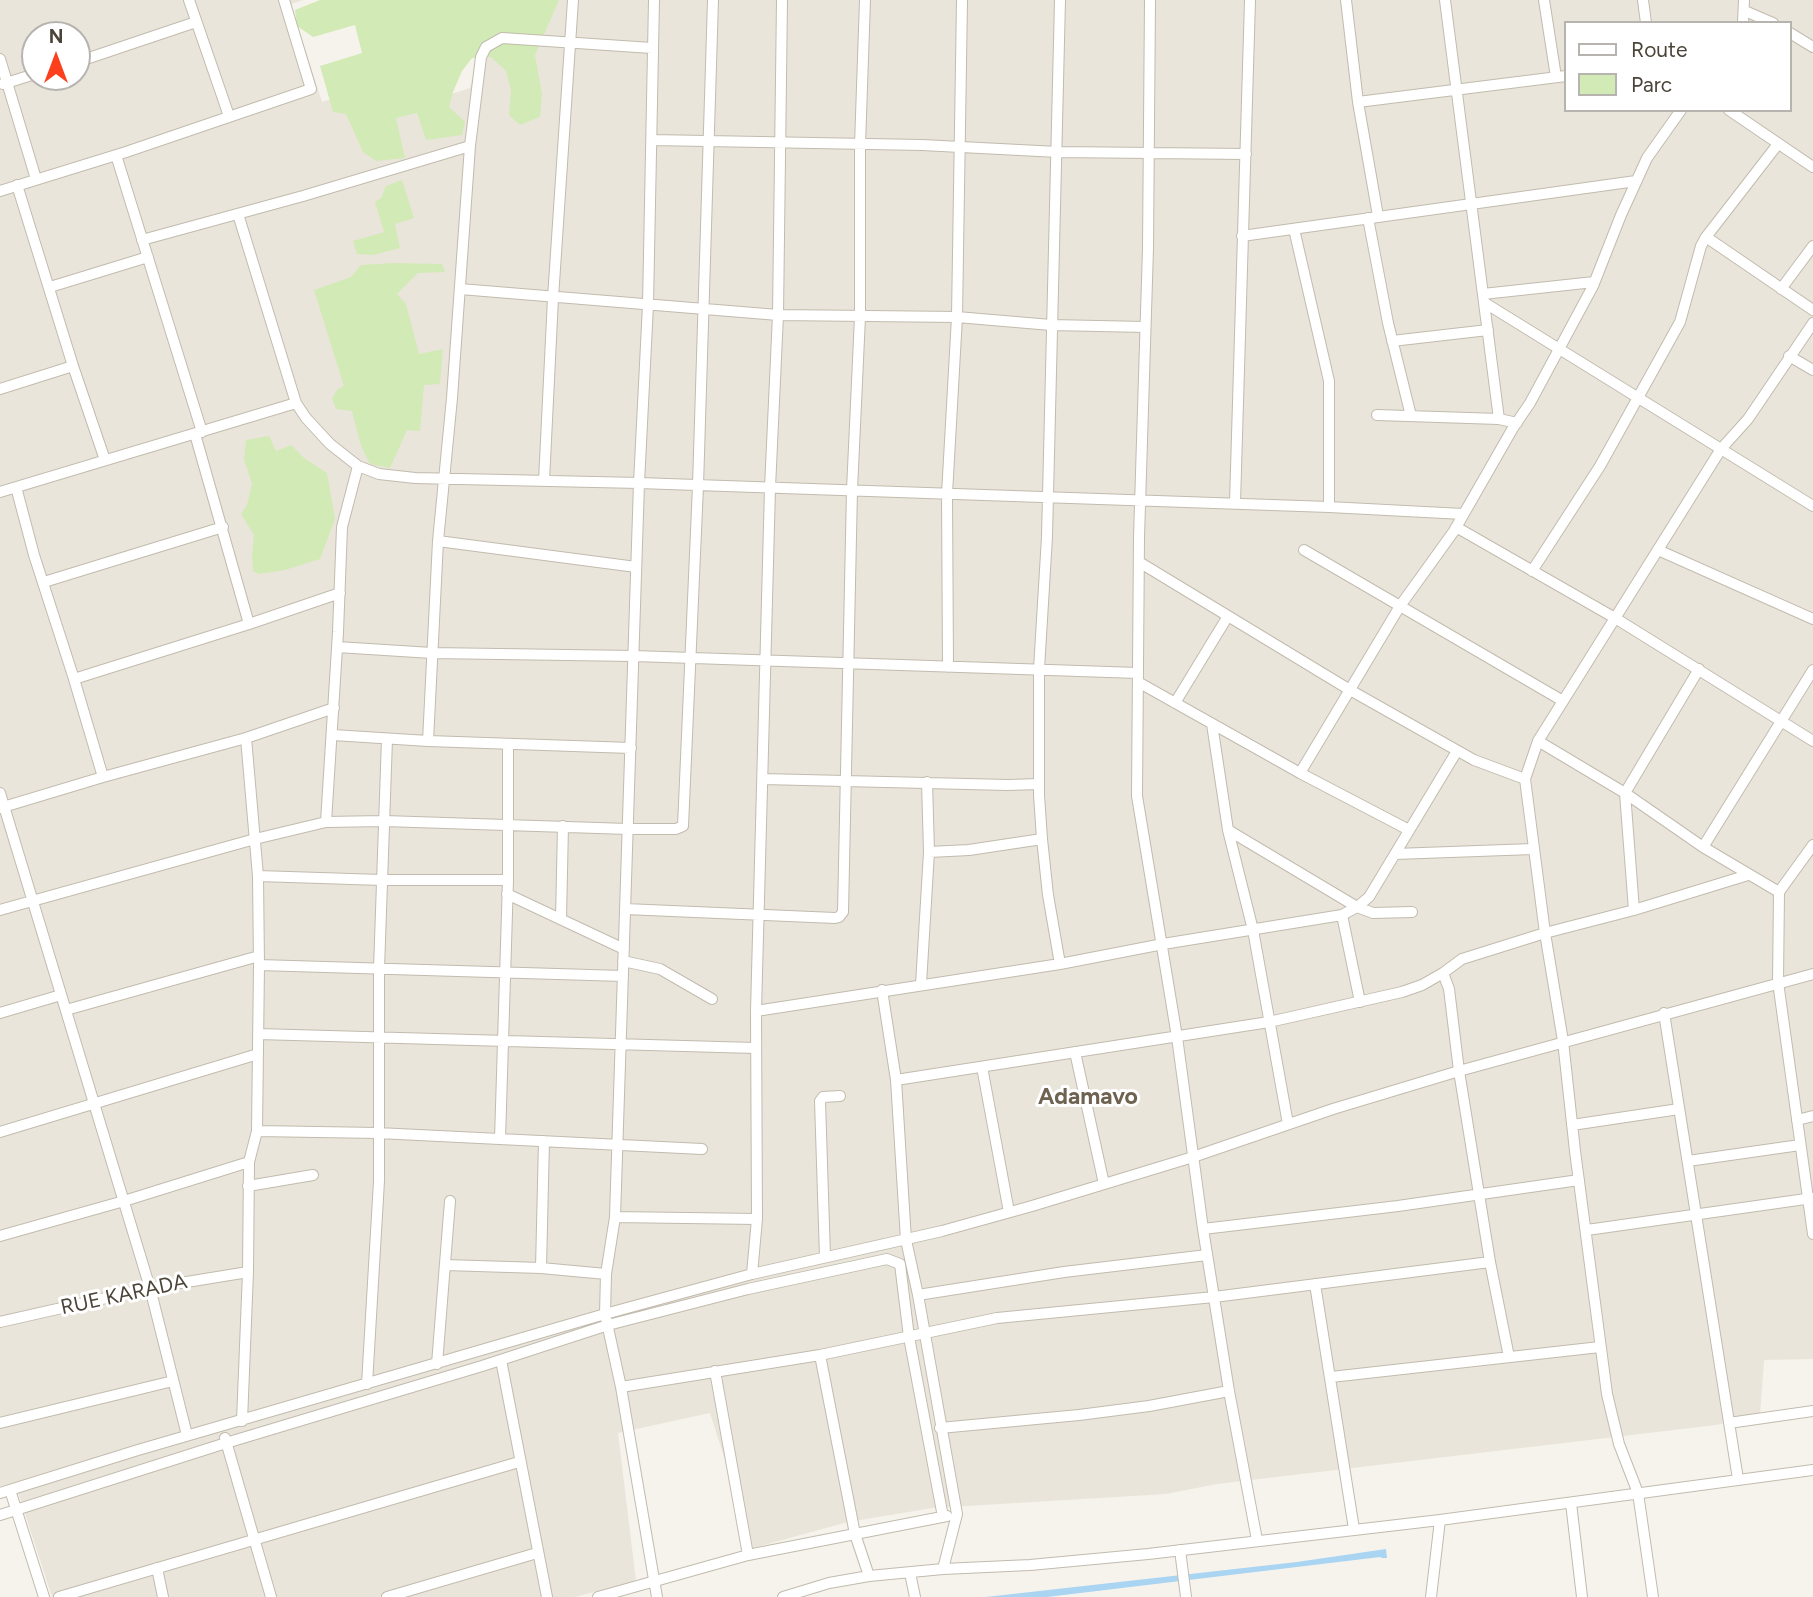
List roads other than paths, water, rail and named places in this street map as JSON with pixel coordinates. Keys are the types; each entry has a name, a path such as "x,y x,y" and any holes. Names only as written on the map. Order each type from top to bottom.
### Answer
{"street":[{"path":"189,0 229,117"},
{"path":"0,191 311,89 284,0"},
{"path":"544,481 573,0"},
{"path":"654,0 648,305 639,483 615,1217 606,1273 606,1319 621,1387 657,1597"},
{"path":"0,910 326,822 384,821 628,829 676,829 683,826 698,485 713,0"},
{"path":"752,1274 757,1219 755,1048 770,488 778,315 782,0"},
{"path":"625,909 835,919 842,915 852,490 860,317 860,145 865,0"},
{"path":"947,667 947,494 957,317 962,0"},
{"path":"1060,0 1047,497 1039,669 1042,839 1060,964"},
{"path":"1150,0 1137,796 1163,944 1228,1391 1256,1540"},
{"path":"1235,503 1251,0"},
{"path":"1346,0 1373,217 1392,341 1411,416"},
{"path":"1446,0 1499,419"},
{"path":"1358,102 1561,77 1544,0"},
{"path":"1643,0 1646,21"},
{"path":"1744,11 1768,21"},
{"path":"91,57 196,22"},
{"path":"1792,34 1813,47"},
{"path":"428,741 438,541 470,146 481,57 486,47 502,38 652,48"},
{"path":"0,59 4,84 36,179"},
{"path":"4,84 21,79"},
{"path":"1300,773 1400,606 1456,527 1517,423 1594,282 1647,158 1680,112"},
{"path":"1732,112 1813,167"},
{"path":"652,140 1056,152 1246,154"},
{"path":"1532,571 1600,466 1680,322 1701,246 1706,237 1778,144"},
{"path":"142,240 470,146"},
{"path":"116,155 199,433 249,624"},
{"path":"1242,236 1636,181"},
{"path":"17,185 105,460"},
{"path":"238,214 296,403 317,431 358,466 390,476 1235,503 1463,514"},
{"path":"1294,229 1329,381 1329,507"},
{"path":"1706,237 1813,310"},
{"path":"1781,289 1813,246"},
{"path":"50,287 148,257"},
{"path":"1484,298 1594,282"},
{"path":"460,289 778,315 957,317 1051,325 1145,327"},
{"path":"1484,298 1559,349 1813,506"},
{"path":"1653,1597 1638,1493 1612,1418 1600,1347 1563,1041 1545,933 1525,779 1538,741 1721,449 1748,419 1813,323"},
{"path":"1392,341 1488,330"},
{"path":"1789,356 1813,370"},
{"path":"0,389 73,366"},
{"path":"0,492 296,403"},
{"path":"1377,415 1499,419 1517,423"},
{"path":"326,822 342,527 358,466"},
{"path":"16,487 103,777"},
{"path":"1801,499 1813,491"},
{"path":"44,582 223,527"},
{"path":"1456,527 1615,618 1813,741"},
{"path":"438,541 636,567"},
{"path":"1304,550 1563,701"},
{"path":"1658,550 1813,619"},
{"path":"1139,562 1350,690 1457,751 1525,779"},
{"path":"74,679 340,593"},
{"path":"1175,703 1228,615"},
{"path":"337,647 432,653 634,656 1039,669 1138,677 1175,703 1212,724 1409,830"},
{"path":"1634,910 1625,793 1699,669"},
{"path":"1703,847 1813,670"},
{"path":"2,808 246,738 334,709"},
{"path":"1212,724 1228,830 1253,930 1288,1125"},
{"path":"332,735 631,748"},
{"path":"242,1421 249,1162 257,1131 259,960 258,876 246,738"},
{"path":"367,1384 379,1181 379,969 387,739"},
{"path":"1538,741 1625,793 1703,847 1779,892"},
{"path":"500,1139 508,880 508,744"},
{"path":"756,1011 1060,964 1342,915 1368,897 1457,751"},
{"path":"763,779 1039,784"},
{"path":"921,984 929,852 927,782"},
{"path":"0,793 2,808 33,901 150,1288 187,1435"},
{"path":"561,919 563,826"},
{"path":"1228,830 1357,907 1373,913 1412,912"},
{"path":"929,852 969,850 1042,839"},
{"path":"1813,845 1779,892 1778,982 1800,1145 1811,1199 1813,1234"},
{"path":"1395,853 1533,849"},
{"path":"895,1080 1269,1022 1360,1002 1422,985 1462,959 1748,875"},
{"path":"258,876 508,880"},
{"path":"507,894 624,949"},
{"path":"1342,915 1360,1002"},
{"path":"66,1010 259,960 379,969 623,976"},
{"path":"623,961 660,969 712,999"},
{"path":"1443,973 1449,989 1459,1071 1490,1262 1509,1357"},
{"path":"0,1514 11,1498 187,1435 606,1319 752,1274 906,1240 1009,1212 1193,1157 1459,1071 1813,974"},
{"path":"882,990 895,1080 906,1240 957,1514 943,1569"},
{"path":"0,1013 61,995"},
{"path":"1664,1013 1738,1479"},
{"path":"258,1034 755,1048"},
{"path":"1075,1052 1104,1184"},
{"path":"0,1132 258,1054"},
{"path":"982,1067 1009,1212"},
{"path":"825,1257 820,1101 823,1097 841,1096"},
{"path":"1572,1125 1679,1109"},
{"path":"1797,1120 1813,1116"},
{"path":"257,1131 378,1133 702,1149"},
{"path":"541,1268 544,1141"},
{"path":"1688,1161 1800,1145"},
{"path":"0,1236 249,1162"},
{"path":"248,1186 313,1175"},
{"path":"1203,1229 1579,1180"},
{"path":"1587,1230 1811,1199"},
{"path":"437,1364 450,1201"},
{"path":"615,1217 757,1219"},
{"path":"918,1295 1063,1272 1207,1255"},
{"path":"11,1498 226,1443 501,1360 606,1319 887,1259 900,1264 909,1337 943,1517"},
{"path":"621,1387 820,1355 997,1318 1214,1297 1490,1262"},
{"path":"445,1265 606,1273"},
{"name":"RUE KARADA","path":"0,1322 150,1288 248,1272"},
{"path":"1315,1284 1354,1530"},
{"path":"1331,1377 1600,1347"},
{"path":"820,1355 855,1534 869,1576"},
{"path":"501,1360 547,1597"},
{"path":"715,1371 748,1555"},
{"path":"0,1423 173,1381"},
{"path":"940,1428 1091,1414 1228,1391"},
{"path":"1729,1423 1813,1411"},
{"path":"222,1426 271,1597"},
{"path":"58,1597 519,1462"},
{"path":"783,1597 829,1583 869,1576 1030,1565 1180,1550 1440,1520 1813,1470"},
{"path":"11,1498 44,1597"},
{"path":"1571,1503 1582,1597"},
{"path":"598,1597 748,1555 957,1514"},
{"path":"1431,1597 1440,1520"},
{"path":"1180,1550 1186,1592"},
{"path":"387,1597 537,1553"},
{"path":"157,1569 163,1597"},
{"path":"910,1573 915,1597"}],"water":[{"path":"1386,1549 1387,1558 1047,1597 986,1597 1297,1562"}],"district":[{"name":"Adamavo","path":"1088,1097"}]}
